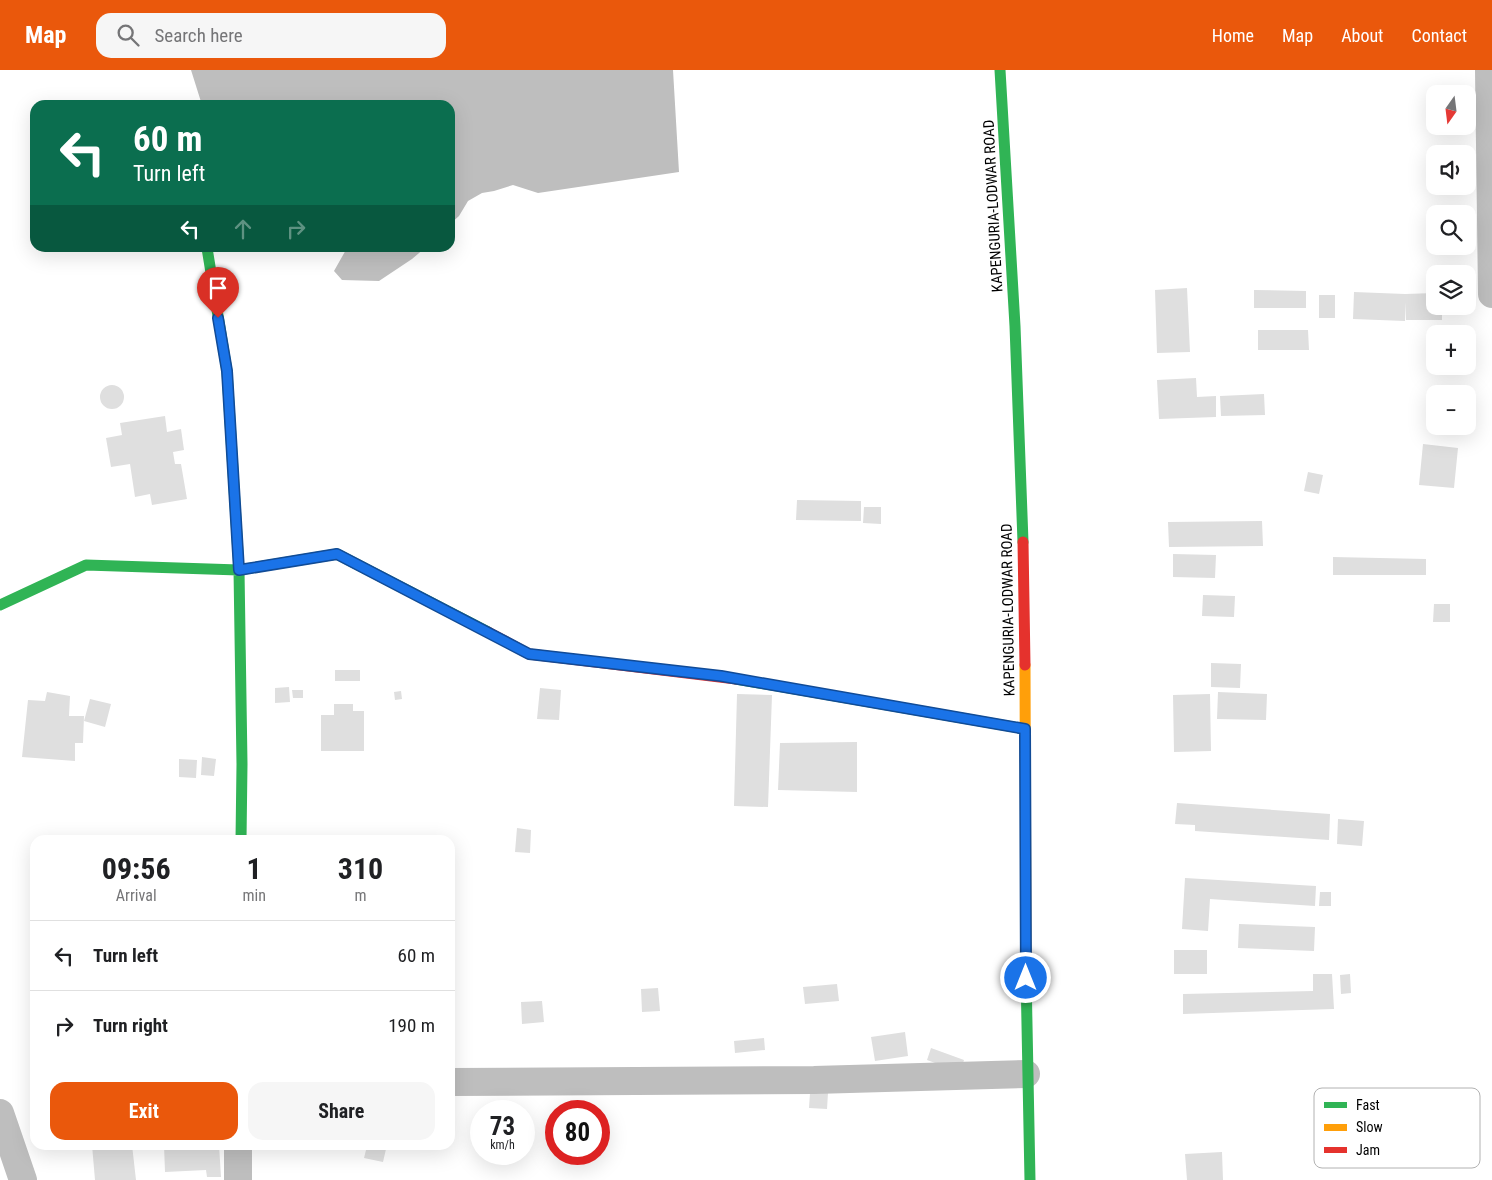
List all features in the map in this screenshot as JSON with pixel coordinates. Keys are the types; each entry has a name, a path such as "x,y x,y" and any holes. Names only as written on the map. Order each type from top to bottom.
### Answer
{"main road":[{"name":"KAPENGURIA-LODWAR ROAD","path":"1000,70 1017,365 1024,582 1026,1074 1030,1180"},
{"path":"208,252 227,371 239,570 241,835"},
{"path":"0,605 86,565 239,570 337,554 529,654 721,676 1025,729"}],"street":[{"path":"1489,70 1492,294"},
{"path":"455,1082 814,1080 1026,1074"},
{"path":"0,1113 24,1180"},
{"path":"238,1150 238,1180"}],"shaded area":[{"path":"191,70 673,70 679,172 538,193 513,185 482,193 468,201 455,220 455,100 200,100"},
{"path":"345,252 420,252 379,281 342,280 334,271"}],"building":[{"path":"1187,288 1190,352 1157,353 1155,290"},
{"path":"1254,290 1306,291 1306,308 1254,308"},
{"path":"1354,292 1426,293 1426,315 1442,315 1442,320 1406,320 1406,302 1405,321 1353,319"},
{"path":"1319,295 1335,295 1335,318 1319,318"},
{"path":"1258,330 1308,330 1309,350 1258,350"},
{"path":"1196,378 1197,397 1216,396 1216,417 1159,419 1157,380"},
{"path":"112,385 120,389 124,397 120,405 112,409 104,405 100,397 104,389"},
{"path":"1264,394 1265,415 1221,416 1220,396"},
{"path":"165,416 167,432 181,429 184,450 173,452 175,464 181,464 187,499 152,505 150,494 135,497 130,464 111,467 106,438 122,435 120,423"},
{"path":"1423,444 1458,448 1454,488 1419,485"},
{"path":"1308,472 1323,475 1319,494 1304,491"},
{"path":"797,500 861,501 861,521 796,520"},
{"path":"864,507 881,507 881,524 863,523"},
{"path":"1262,521 1263,546 1169,547 1168,522"},
{"path":"1173,554 1216,555 1215,578 1173,577"},
{"path":"1333,557 1426,559 1426,575 1333,575"},
{"path":"1203,595 1235,596 1234,617 1202,616"},
{"path":"1434,604 1450,604 1450,622 1433,622"},
{"path":"1211,663 1241,664 1240,688 1211,687"},
{"path":"335,670 360,670 360,681 335,681"},
{"path":"289,687 290,702 275,703 275,688"},
{"path":"540,688 561,690 559,720 537,719"},
{"path":"292,690 303,690 303,698 293,698"},
{"path":"401,691 402,699 395,700 394,692"},
{"path":"47,692 70,696 69,716 84,716 83,743 75,743 75,761 22,757 28,700 45,701"},
{"path":"1218,692 1267,694 1266,720 1217,719"},
{"path":"737,694 772,695 768,807 734,806"},
{"path":"1210,694 1211,751 1174,752 1173,695"},
{"path":"90,699 111,704 105,727 84,721"},
{"path":"334,704 353,704 353,711 364,711 364,751 321,751 321,715 334,715"},
{"path":"857,742 857,792 778,790 780,743"},
{"path":"202,757 216,759 214,776 201,775"},
{"path":"179,759 197,760 196,778 179,777"},
{"path":"1177,803 1330,814 1329,840 1195,831 1195,825 1175,824"},
{"path":"1338,819 1364,821 1362,846 1337,844"},
{"path":"517,828 531,830 530,853 515,852"},
{"path":"1185,878 1316,886 1315,906 1210,899 1208,931 1182,929"},
{"path":"1320,892 1331,892 1331,906 1319,906"},
{"path":"1239,924 1315,927 1314,951 1238,948"},
{"path":"1174,950 1207,950 1207,974 1174,974"},
{"path":"1313,974 1332,974 1334,1009 1183,1014 1183,994 1313,991"},
{"path":"1350,974 1351,993 1341,994 1340,975"},
{"path":"837,984 839,1001 805,1004 803,987"},
{"path":"658,988 660,1011 642,1012 641,989"},
{"path":"542,1001 544,1022 522,1024 521,1002"},
{"path":"905,1032 908,1056 875,1061 871,1037"},
{"path":"764,1038 765,1050 735,1053 734,1041"},
{"path":"931,1048 964,1060 960,1072 927,1060"},
{"path":"810,1093 828,1093 827,1109 809,1108"},
{"path":"92,1150 133,1150 136,1180 95,1180"},
{"path":"164,1150 219,1150 221,1177 207,1177 206,1170 165,1172"},
{"path":"366,1150 386,1150 383,1162 364,1158"},
{"path":"1222,1152 1223,1180 1187,1180 1185,1154"}],"traffic: fast":[{"path":"1000,70 1015,326 1023,542"},
{"path":"208,252 227,371 239,570 241,835"},
{"path":"0,605 86,565 239,570 337,554 488,632"},
{"path":"736,679 1025,729"},
{"path":"1026,973 1030,1180"}],"traffic: slow":[{"path":"1025,665 1026,973"}],"traffic: jam":[{"path":"1023,542 1025,665"},
{"path":"488,632 529,654 736,679"}],"route":[{"path":"218,318 227,371 239,570 337,554 529,654 721,676 1025,729 1026,978"}]}
